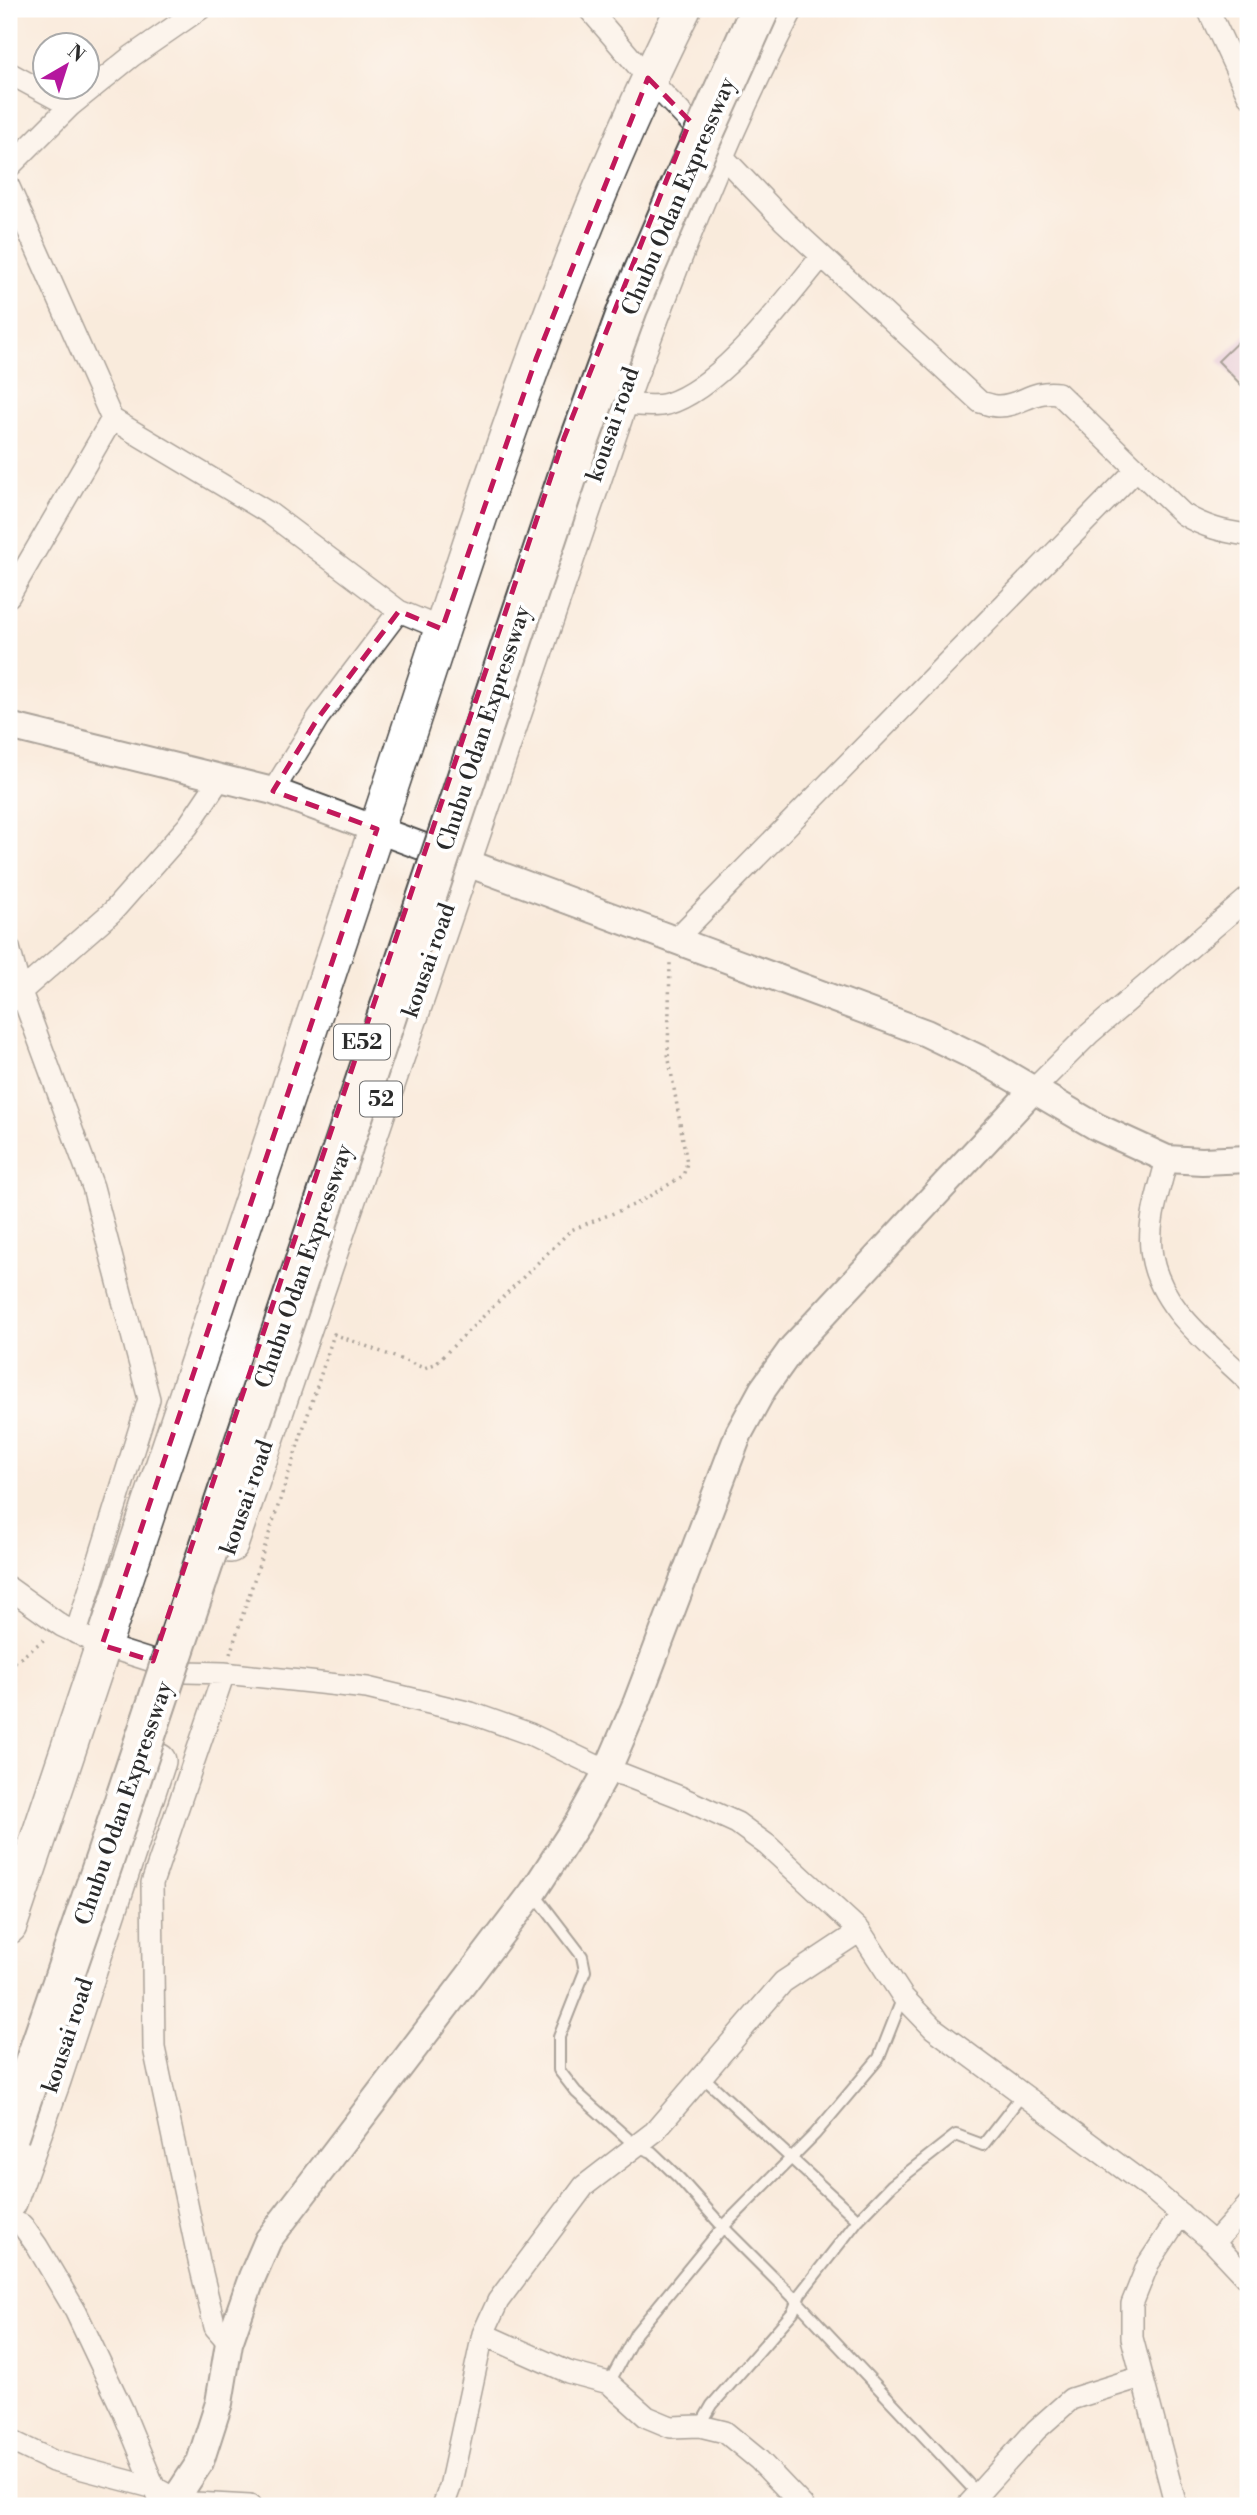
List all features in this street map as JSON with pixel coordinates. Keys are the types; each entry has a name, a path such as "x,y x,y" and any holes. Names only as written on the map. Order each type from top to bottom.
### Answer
{"highway":[{"path":"9,1926 80,1635 377,829 442,629 536,359 589,220 649,78 683,9"},
{"name":"Chubu Odan Expressway","path":"9,2086 564,438 654,204 743,9"},
{"name":"Chubu Odan Expressway","path":"9,2136 114,1832 578,444 628,308 760,9"},
{"name":"kousai road","path":"9,2202 462,860 619,404 669,265 717,151 785,9"}],"street":[{"path":"9,167 70,106 132,56 200,9"},
{"path":"589,9 649,78 784,221 980,401 996,407 1043,391 1058,393 1183,514 1202,526 1248,535"},
{"path":"1208,9 1248,95"},
{"path":"9,73 70,106"},
{"path":"9,187 112,419 269,513 399,611 442,629"},
{"path":"619,404 664,405 691,395 718,374 822,256"},
{"path":"9,596 112,419"},
{"path":"675,940 1136,469"},
{"path":"273,791 318,718 399,611"},
{"path":"9,726 221,776 273,791 926,1033 1034,1089 1097,1127 1167,1159 1248,1159"},
{"path":"15,997 113,911 188,826 221,776"},
{"path":"166,2500 200,2462 219,2403 229,2343 268,2240 548,1872 607,1772 636,1704 739,1433 763,1389 793,1347 1034,1089 1089,1034 1248,898"},
{"path":"9,948 15,997 93,1187 149,1399 80,1635"},
{"path":"1167,1159 1152,1220 1150,1248 1156,1272 1167,1297 1184,1319 1248,1381"},
{"path":"9,1588 80,1635 187,1672 224,1673 367,1688 471,1713 530,1734 607,1772 624,1775 680,1797 737,1824 767,1845 860,1931 903,1997 933,2028 1155,2192 1214,2243 1248,2278"},
{"path":"224,1673 152,1883 152,1910 154,2048 215,2327 229,2343"},
{"path":"441,2505 450,2487 483,2334 498,2301 584,2186 654,2132 783,1982 860,1931"},
{"path":"1214,2243 1248,2205"},
{"path":"1176,2506 1132,2338 1132,2304 1148,2264 1181,2214"},
{"path":"9,2220 22,2225 76,2312 166,2500"},
{"path":"483,2334 568,2372 609,2383 647,2417 671,2427 700,2426 725,2432 759,2460 803,2506"},
{"path":"972,2500 1036,2430 1072,2399 1141,2377"},
{"path":"9,2440 53,2461 166,2500 250,2506"}],"lane":[{"path":"533,1892 582,1956 585,1971 559,2037 559,2070 576,2092 636,2146 652,2152 680,2179 723,2227 797,2301 972,2500"},
{"path":"609,2383 636,2333 723,2227 815,2134 879,2057 903,1997"},
{"path":"702,2076 858,2220"},
{"path":"700,2426 712,2405 793,2312 800,2294 858,2220 892,2186 956,2135 984,2145 1022,2095"}],"path":[{"path":"224,1673 334,1334 424,1368 435,1364 571,1230 636,1205 683,1176 687,1163 668,1054 670,955 675,940"},
{"path":"9,1667 80,1635"}],"highlighted area":[{"path":"648,78 690,121 564,438 153,1661 102,1645 377,829 273,791 318,718 399,611 442,629 536,359"}],"building":[{"path":"1248,332 1248,392 1218,361"}]}
